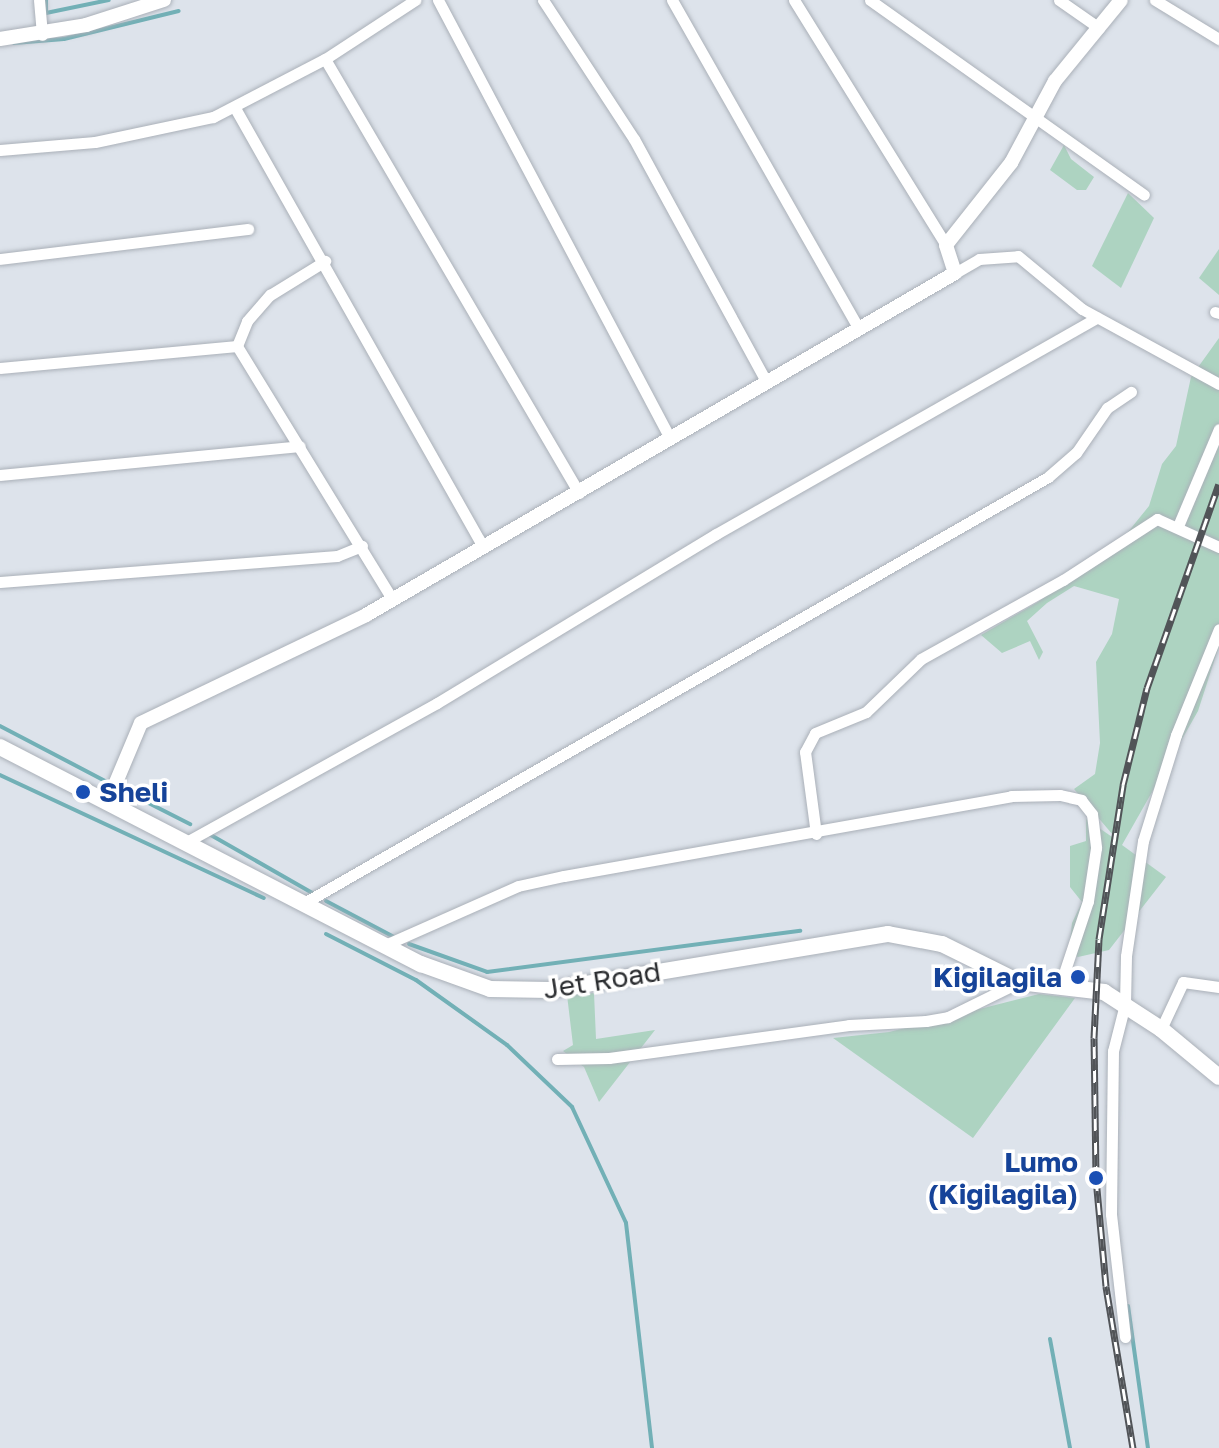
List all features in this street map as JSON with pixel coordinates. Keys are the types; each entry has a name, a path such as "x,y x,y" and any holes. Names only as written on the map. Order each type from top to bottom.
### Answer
{"main road":[{"name":"Jet Road","path":"0,747 190,840 385,945 469,983 521,992 888,934 942,944 1019,982 1095,988 1161,1029 1219,1077"}],"street":[{"path":"39,0 42,35"},
{"path":"0,39 42,35 164,0"},
{"path":"0,150 95,142 197,123 235,108 325,59 415,0"},
{"path":"438,0 669,437"},
{"path":"543,0 634,139 766,381"},
{"path":"672,0 858,328"},
{"path":"794,0 885,155 946,245 955,273"},
{"path":"870,0 1144,195"},
{"path":"1059,0 1099,28"},
{"path":"946,245 1000,179 1055,81 1121,0"},
{"path":"1155,0 1219,39"},
{"path":"325,59 579,493"},
{"path":"235,108 325,261 482,545"},
{"path":"0,259 248,229"},
{"path":"109,799 141,723 206,687 323,637 579,493 858,328 955,273 998,254 1018,256 1097,318 1219,384"},
{"path":"237,346 247,321 270,295 325,261"},
{"path":"190,840 437,703 716,534 1097,318"},
{"path":"0,368 237,346"},
{"path":"237,346 392,599"},
{"path":"304,903 1048,477 1076,453 1107,408 1131,392"},
{"path":"1178,526 1219,429"},
{"path":"0,475 300,446"},
{"path":"816,834 805,773 808,742 815,733 866,712 921,659 1029,600 1157,519 1219,547"},
{"path":"0,582 337,556 362,546"},
{"path":"1125,1337 1109,1145 1113,1051 1125,1004 1126,956 1143,841 1176,735 1219,629"},
{"path":"385,945 518,886 1011,796 1060,795 1081,800 1096,827 1088,901 1060,985"},
{"path":"557,1059 609,1058 849,1025 926,1021 948,1017 1019,982"},
{"path":"1161,1029 1183,982 1219,987"}],"green space":[{"path":"1064,145 1071,159 1094,177 1086,190 1077,190 1050,170"},
{"path":"1128,193 1154,218 1121,288 1092,266"},
{"path":"1219,249 1219,295 1199,278"},
{"path":"1219,338 1219,646 1198,711 1122,845 1166,877 1109,950 1078,957 1069,951 1072,923 1082,902 1070,887 1070,846 1086,841 1086,819 1118,841 1074,789 1095,774 1100,743 1096,662 1112,634 1119,599 1074,586 1047,603 1027,621 1043,652 1039,660 1030,641 1002,653 981,635 1038,602 1128,532 1149,506 1162,464 1176,446 1191,377"},
{"path":"594,993 596,1039 655,1030 599,1102 584,1067 563,1051 573,1045 567,995"},
{"path":"1039,994 1075,998 973,1138 833,1038 889,1032"}],"waterway":[{"path":"46,0 46,13 109,0"},
{"path":"14,43 64,39 179,11"},
{"path":"0,726 111,784"},
{"path":"0,775 264,898"},
{"path":"119,788 190,824"},
{"path":"209,834 314,894"},
{"path":"326,901 394,937"},
{"path":"409,944 487,972 800,931"},
{"path":"326,934 416,980 507,1045 572,1107 626,1223 652,1447"},
{"path":"1128,1306 1148,1448"},
{"path":"1050,1339 1070,1448"}],"railway":[{"path":"1133,1448 1106,1286 1096,1178 1094,1038 1099,939 1123,785 1147,688 1219,484"}],"place":[{"name":"Sheli","path":"83,792"},
{"name":"Kigilagila","path":"1078,977"},
{"name":"Lumo (Kigilagila)","path":"1096,1178"}]}
